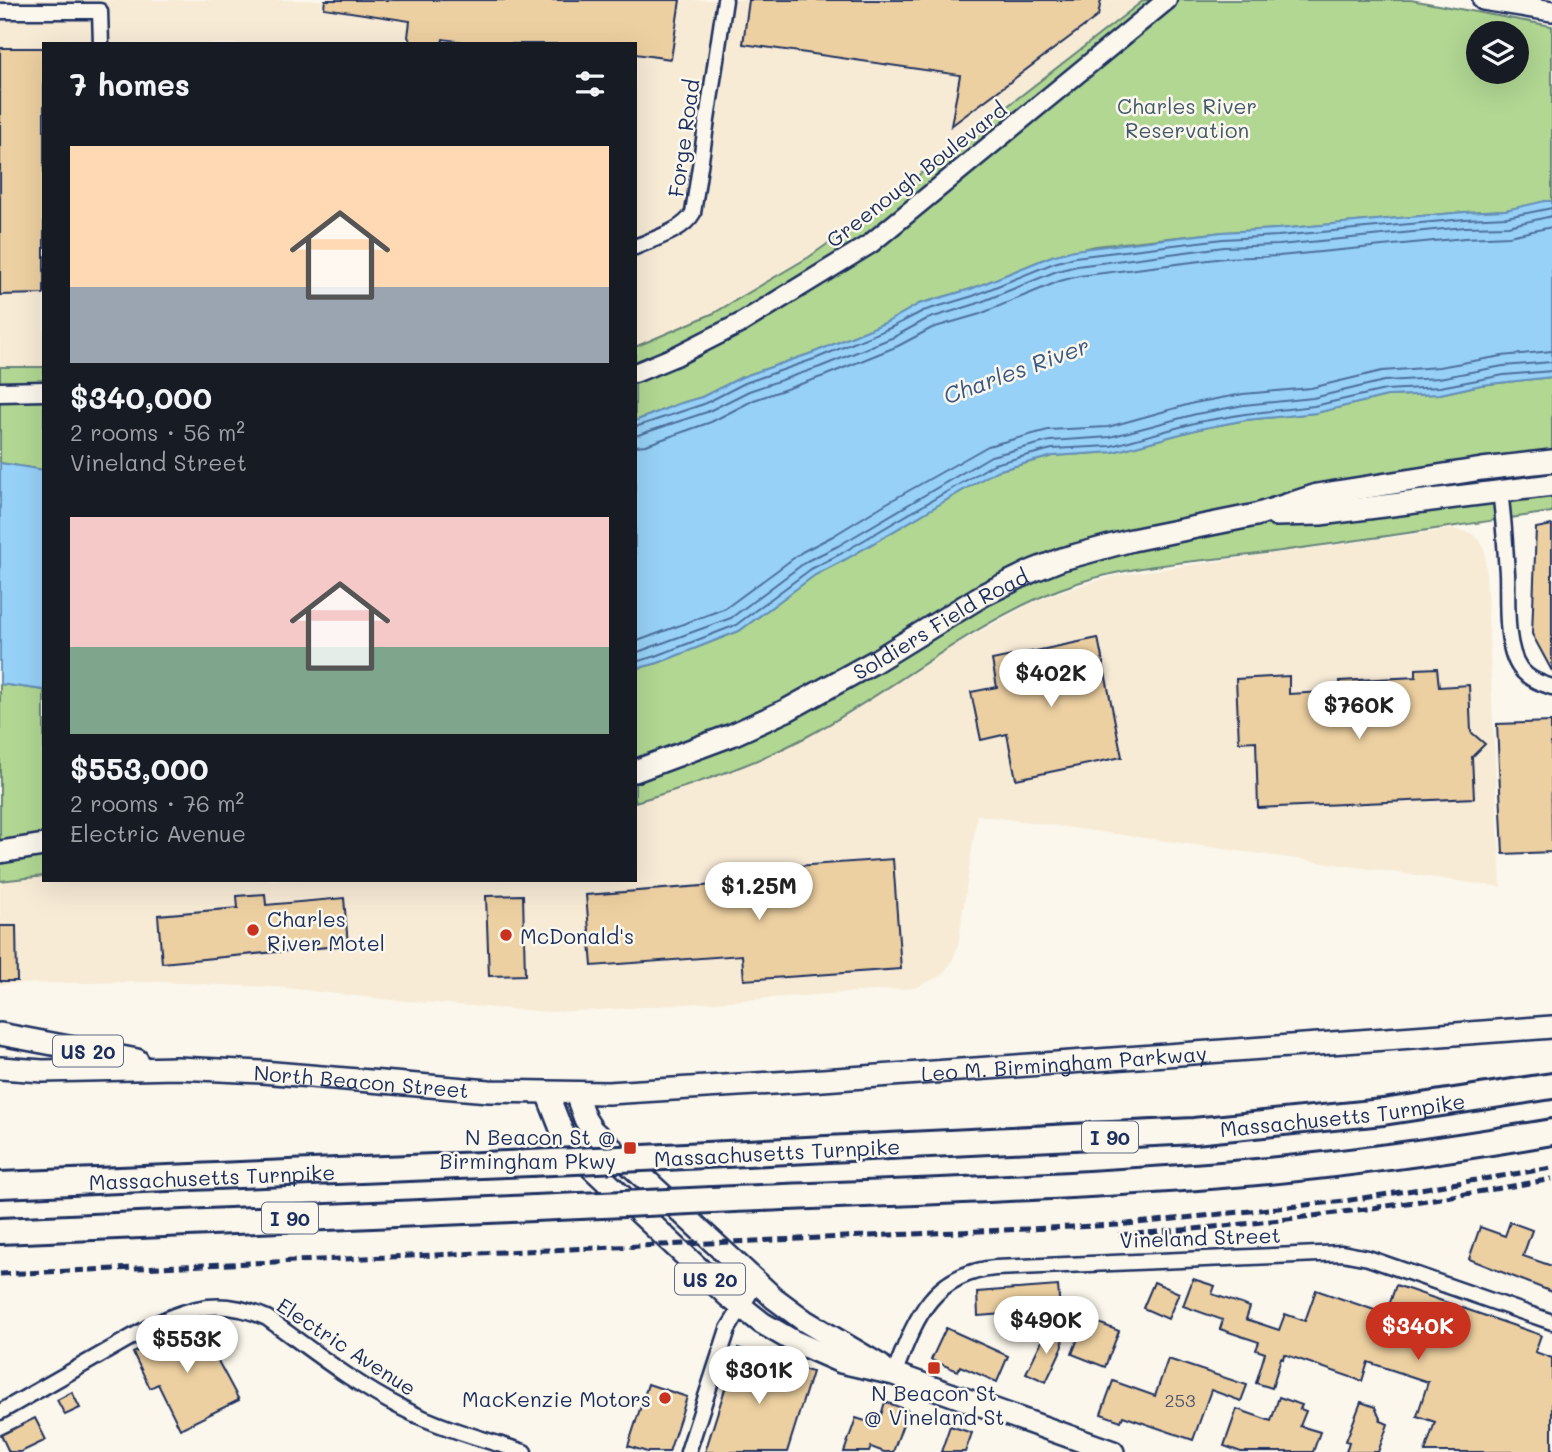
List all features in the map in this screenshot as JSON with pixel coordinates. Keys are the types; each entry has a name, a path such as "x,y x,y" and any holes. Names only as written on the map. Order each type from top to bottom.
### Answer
{"highway":[{"name":"Massachusetts Turnpike","path":"0,1185 1194,1131 1383,1112 1552,1086"},
{"name":"Massachusetts Turnpike","path":"0,1231 1081,1185 1334,1164 1552,1132"}],"main road":[{"path":"1483,0 1552,11"},
{"name":"Soldiers Field Road","path":"637,770 732,735 787,710 874,662 976,599 1032,571 1082,553 1256,515 1317,495 1471,470 1552,461"},
{"name":"Soldiers Field Road","path":"1256,515 1320,514 1552,485"},
{"path":"0,843 38,846"},
{"path":"0,852 38,846"},
{"name":"Leo M. Birmingham Parkway","path":"576,1094 823,1080 1552,1027"},
{"name":"North Beacon Street","path":"0,1034 177,1068"},
{"name":"North Beacon Street","path":"0,1068 51,1071 177,1068 489,1091 576,1094"},
{"name":"US 20","path":"547,1093 563,1134 578,1154 741,1307 779,1334 815,1352 857,1367 894,1374 1113,1452"},
{"name":"US 20","path":"576,1094 592,1130 756,1283 805,1321 894,1374"}],"street":[{"name":"Forge Road","path":"637,246 678,227 694,213 725,0"},
{"name":"Greenough Boulevard","path":"637,372 677,356 741,323 870,244 1167,0"},
{"path":"0,11 100,11 101,42"},
{"path":"0,392 42,391"},
{"path":"1500,492 1513,653 1521,670 1552,687"},
{"name":"Vineland Street","path":"894,1374 916,1320 929,1300 963,1276 995,1268 1342,1253 1368,1258 1552,1322"},
{"path":"688,1452 728,1329 756,1283"},
{"name":"Electric Avenue","path":"0,1412 175,1315 213,1306 232,1306 267,1318 403,1409 463,1433 524,1452"}],"shaded area":[{"path":"0,0 1144,0 857,223 809,257 714,313 637,346 637,42 42,42 42,367 0,367"},
{"path":"1454,529 1471,533 1481,542 1485,552 1501,887 977,815 958,945 952,962 942,975 915,988 548,1012 381,999 286,988 160,982 0,984 0,881 42,876 42,882 637,882 637,797 921,664 1033,602 1118,575"}],"green space":[{"name":"Charles River Reservation","path":"1144,0 1411,0 1525,21 1466,21 1466,84 1529,84 1529,22 1552,26 1552,201 1506,210 1223,232 1096,246 1052,256 971,289 919,304 888,322 637,420 637,346 714,313 809,257 857,223"},
{"path":"0,367 42,367 42,470 0,463"},
{"path":"1552,377 1552,512 1133,569 1084,581 1027,603 994,620 808,736 723,774 637,801 637,668 658,663 739,631 815,575 996,471 1053,456 1113,452 1199,429 1246,420 1316,413 1387,396 1440,394 1481,385"},
{"path":"0,684 42,690 42,876 0,881"}],"water":[{"name":"Charles River","path":"1552,201 1552,377 1481,385 1440,394 1387,396 1316,413 1246,420 1199,429 1113,452 1053,456 996,471 815,575 739,631 658,663 637,668 637,420 702,397 742,377 815,352 887,322 919,304 971,289 1052,256 1074,250 1223,232 1506,210"},
{"path":"0,463 42,470 42,690 0,684"}],"building":[{"path":"325,0 680,0 671,59 637,54 637,42 464,42 443,39 442,42 412,42 408,37 410,21 324,8"},
{"path":"749,0 1101,0 1098,16 951,126 960,75 743,44"},
{"path":"0,48 42,48 42,294 0,295"},
{"path":"1552,525 1552,671 1532,634 1536,528"},
{"path":"1098,638 1122,757 1016,779 1007,734 981,740 971,692 997,687 992,660"},
{"path":"1437,668 1439,687 1469,685 1471,732 1485,744 1472,757 1474,798 1258,808 1256,741 1239,742 1236,679 1289,676 1289,694 1341,691 1340,681 1416,677 1416,669"},
{"path":"1551,722 1552,852 1503,854 1497,724"},
{"path":"893,859 901,969 744,980 742,955 592,966 586,895 741,883 740,870"},
{"name":"Charles River Motel","path":"265,894 266,905 344,898 348,945 162,963 158,915 238,908 237,896"},
{"name":"McDonald's","path":"523,895 525,975 489,976 486,896"},
{"path":"0,926 16,926 17,981 0,981"},
{"path":"1510,1222 1532,1230 1523,1256 1552,1266 1552,1292 1469,1259 1480,1227 1505,1236"},
{"path":"1193,1279 1215,1286 1212,1294 1250,1307 1246,1319 1279,1330 1285,1314 1305,1321 1316,1290 1386,1314 1396,1285 1541,1335 1535,1352 1552,1358 1552,1452 1425,1452 1435,1422 1417,1416 1428,1382 1368,1362 1362,1381 1284,1354 1272,1388 1256,1383 1265,1353 1256,1350 1259,1342 1220,1329 1223,1320 1183,1306"},
{"path":"1154,1282 1179,1293 1168,1319 1143,1308"},
{"path":"1058,1286 1060,1310 978,1316 977,1292"},
{"path":"1086,1318 1119,1331 1105,1367 1072,1354"},
{"path":"197,1322 239,1400 180,1429 158,1384 150,1388 133,1353"},
{"path":"946,1328 1008,1356 997,1382 960,1366 958,1371 931,1360"},
{"path":"1048,1328 1062,1335 1063,1346 1046,1382 1026,1373"},
{"path":"738,1348 812,1372 787,1452 705,1452"},
{"path":"1168,1359 1247,1385 1241,1401 1211,1390 1193,1440 1123,1416 1121,1421 1101,1414 1113,1381 1155,1396"},
{"path":"648,1384 687,1397 669,1452 647,1452 628,1446"},
{"path":"72,1392 80,1408 65,1415 57,1400"},
{"path":"1279,1397 1302,1405 1300,1409 1306,1411 1300,1426 1320,1432 1313,1452 1241,1452 1224,1446 1237,1409 1271,1421"},
{"path":"885,1402 908,1410 893,1452 871,1447 869,1452 844,1452 856,1418 878,1425"},
{"path":"1361,1402 1375,1407 1381,1421 1388,1424 1378,1452 1346,1452 1349,1442 1346,1441"},
{"path":"35,1418 46,1440 21,1452 9,1452 1,1435"},
{"path":"950,1426 972,1433 965,1452 941,1452"}],"railway":[{"path":"0,1274 1118,1225 1344,1201 1552,1168"},
{"path":"1119,1235 1336,1213 1552,1179"}],"place":[{"name":"Charles River Motel","path":"253,930"},
{"name":"McDonald's","path":"506,935"},
{"name":"N Beacon St @ Birmingham Pkwy","path":"630,1148"},
{"name":"N Beacon St @ Vineland St","path":"934,1368"},
{"name":"MacKenzie Motors","path":"665,1398"}]}
